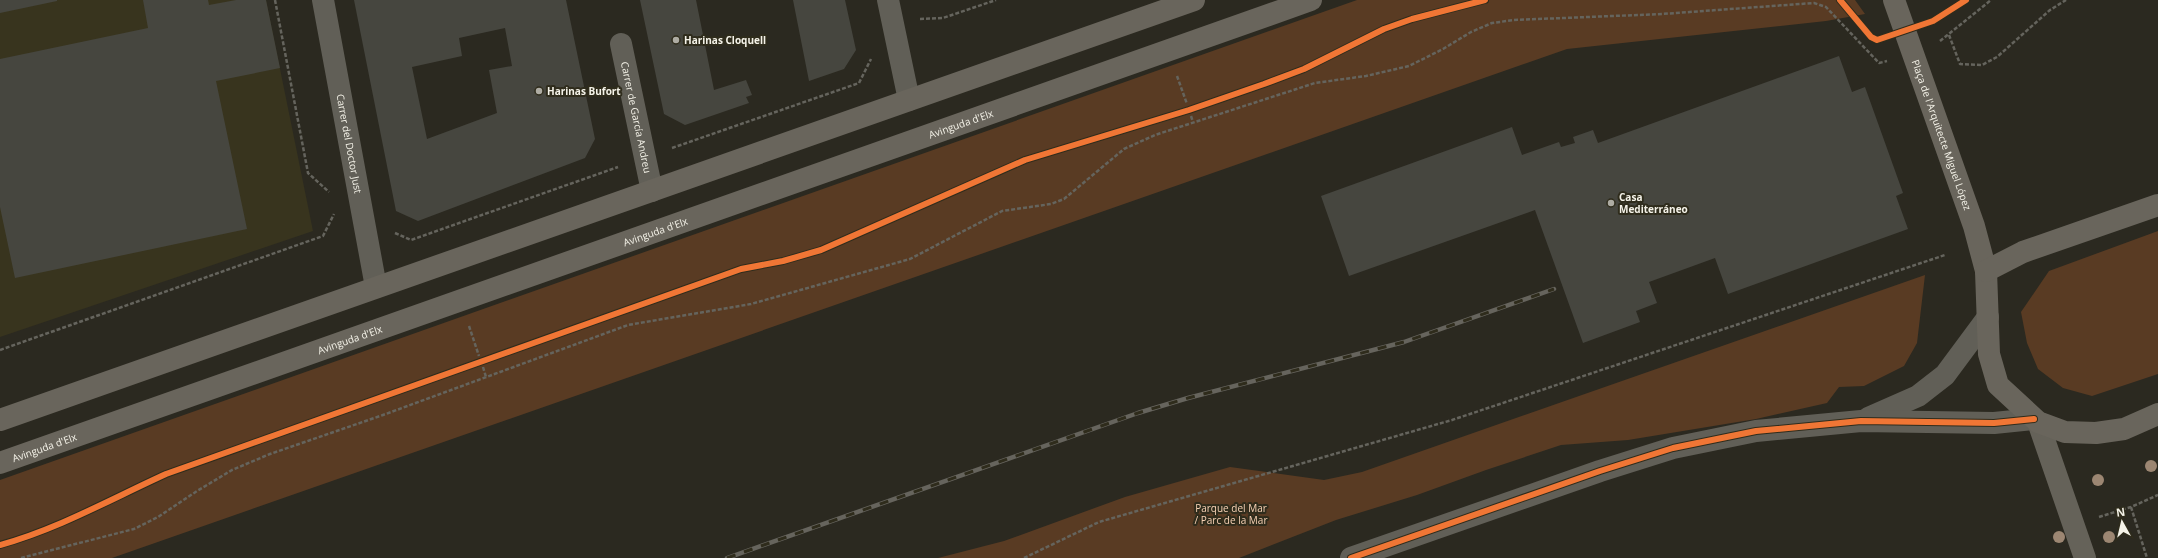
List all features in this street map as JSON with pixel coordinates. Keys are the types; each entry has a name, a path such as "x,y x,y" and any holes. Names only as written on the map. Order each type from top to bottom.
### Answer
{"main road":[{"path":"0,420 376,286 652,191 1194,0"},
{"name":"Avinguda d'Elx","path":"0,463 1311,0"},
{"name":"Plaça de l'Arquitecte Miguel López","path":"1894,0 1974,226 1986,271 1989,354 1998,385 2036,420 2065,432 2096,434 2124,429 2158,414"},
{"path":"1986,271 2023,252 2158,205"}],"street":[{"name":"Carrer del Doctor Just","path":"323,0 376,286"},
{"path":"888,0 910,100"},
{"name":"Carrer de García Andreu","path":"621,44 652,191"},
{"path":"1861,421 1918,396 1945,375 1988,317"},
{"path":"1351,558 1600,471 1673,448 1756,431 1861,421 1994,423 2036,420 2085,558"}],"path":[{"path":"275,0 308,173 334,197"},
{"path":"1940,41 1949,36 1991,0"},
{"path":"1949,36 1960,64 1982,65 1997,57 2050,10 2066,0"},
{"path":"21,558 134,529 158,517 232,470 270,454 383,415 628,325 751,304 910,259 1002,211 1051,204 1064,199 1124,149 1155,135 1315,83 1366,76 1409,66 1443,49 1471,32 1492,23 1514,20 1662,14 1814,3 1826,7 1879,63"},
{"path":"1176,74 1193,122"},
{"path":"1189,110 1196,108"},
{"path":"0,350 323,236 336,209"},
{"path":"1024,558 1099,522 1452,420 1945,255"},
{"path":"468,322 479,356"},
{"path":"474,364 489,359"},
{"path":"483,368 486,377"},
{"path":"2098,517 2131,507 2158,495"},
{"path":"2131,507 2147,558"}],"shaded area":[{"path":"0,0 266,0 313,231 0,337"}],"green space":[{"path":"1357,0 1855,0 1865,14 1826,21 1567,49 112,558 0,558 0,480"},
{"path":"2158,231 2158,374 2092,396 2063,388 2038,369 2027,343 2021,312 2049,271"},
{"name":"Parque del Mar / Parc de la Mar","path":"1925,275 1917,343 1904,366 1864,386 1839,387 1827,403 1756,419 1628,440 1561,445 1417,495 1336,520 1239,558 938,558 1004,541 1125,497 1230,467 1324,480 1362,472"}],"building":[{"path":"0,0 57,0 57,1 0,13"},
{"path":"143,0 208,0 209,5 236,0 266,0 280,68 216,81 247,229 15,278 0,207 0,59 148,28"},
{"name":"Harinas Bufort","path":"354,0 566,0 595,139 585,158 418,221 396,211","holes":["505,28 512,66 489,70 497,113 427,139 412,67 462,56 459,38"]},
{"name":"Harinas Cloquell","path":"640,0 696,0 714,90 746,80 752,95 746,97 749,103 685,125 664,114"},
{"path":"793,0 845,0 856,50 844,69 809,81"},
{"name":"Casa Mediterráneo","path":"1839,56 1852,92 1865,87 1903,193 1896,196 1908,229 1728,294 1715,258 1649,282 1657,303 1636,311 1640,322 1583,343 1535,210 1349,276 1321,196 1512,127 1522,155 1559,142 1561,147 1575,143 1573,137 1593,130 1598,143"}],"railway":[{"path":"727,558 1138,413 1188,398 1404,342 1554,289"}],"cycle path":[{"path":"0,545 43,531 166,474 741,269 783,261 821,250 1025,160 1189,110 1264,84 1304,69 1384,29 1412,19 1485,0"},
{"path":"1840,0 1871,37 1877,40 1933,21 1966,0"},
{"path":"1351,558 1600,471 1673,448 1756,431 1861,421 1994,423 2034,419"}],"place":[{"name":"Harinas Cloquell","path":"676,40"},
{"name":"Harinas Bufort","path":"539,91"},
{"name":"Casa Mediterráneo","path":"1611,203"}]}
